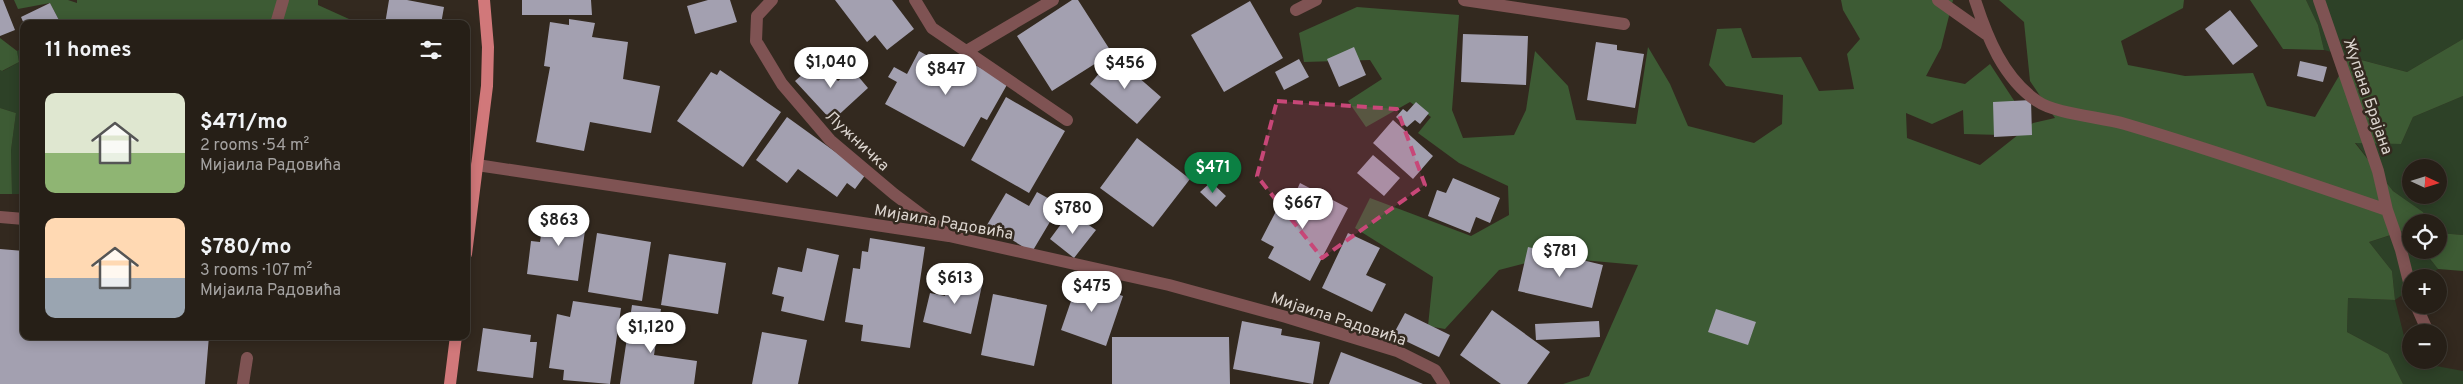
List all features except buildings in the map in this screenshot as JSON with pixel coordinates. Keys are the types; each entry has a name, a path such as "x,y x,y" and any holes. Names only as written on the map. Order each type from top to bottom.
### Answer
{"main road":[{"path":"470,215 488,68 484,0"},
{"path":"450,384 456,340"}],"street":[{"path":"277,20 283,0"},
{"name":"Лужничка","path":"772,0 757,16 756,41 782,84 830,140 894,194 949,236"},
{"path":"914,0 932,28 1067,120"},
{"path":"965,52 1053,0"},
{"path":"1296,10 1316,0"},
{"path":"1464,0 1624,24"},
{"path":"1938,0 1986,34"},
{"path":"1975,0 1986,34 2009,74 2038,102 2075,114 2122,123 2235,158 2387,210"},
{"name":"Жупана Брајана","path":"2319,0 2378,171 2387,210 2406,269"},
{"name":"Мијаила Радовића","path":"477,165 949,236 1169,285 1286,316 1396,351 1435,370 1444,384"},
{"path":"0,216 20,218"},
{"path":"243,384 247,358"}],"highlighted area":[{"path":"1277,101 1397,109 1425,185 1322,258 1257,176"}],"green space":[{"path":"14,0 68,0 77,3 77,0 318,0 318,5 351,20 59,20 50,3 18,9"},
{"path":"1841,0 1953,0 1941,48 1926,76 1965,84 1990,64 2015,102 2001,135 1964,134 1963,110 1932,124 1906,113 1907,138 1980,165 2033,123 2055,118 2030,81 2024,22 1999,0 2184,0 2183,8 2121,41 2128,65 2185,76 2253,73 2267,106 2315,117 2350,57 2407,72 2463,39 2463,96 2413,117 2401,144 2355,143 2393,191 2402,197 2402,204 2412,204 2424,214 2402,214 2402,231 2369,242 2392,271 2395,300 2348,298 2347,332 2388,354 2403,384 1563,384 1589,376 1638,265 1549,257 1499,270 1445,329 1428,326 1433,277 1355,228 1370,198 1471,236 1509,215 1508,186 1459,163 1418,133 1431,117 1410,102 1366,127 1348,101 1382,79 1370,60 1304,62 1299,33 1357,7 1459,15 1452,110 1463,138 1514,135 1526,110 1535,51 1568,86 1576,120 1636,124 1648,47 1670,84 1688,126 1754,143 1782,124 1783,95 1726,86 1709,65 1717,29 1741,28 1752,58 1801,57 1819,91 1854,89 1847,54 1860,39 1843,10"},
{"path":"2250,0 2306,0 2318,25 2324,50 2283,49"},
{"path":"2306,0 2463,0 2463,39 2407,72 2324,50 2318,25"},
{"path":"0,38 17,51 19,62 2,71 0,70"},
{"path":"20,49 20,194 12,194 11,150 16,113 0,108 0,70 3,71 19,62 17,51"},
{"path":"2463,96 2463,235 2447,234 2447,214 2424,214 2412,204 2448,204 2448,159 2402,159 2402,197 2393,191 2355,142 2401,144 2413,117"},
{"path":"0,108 16,113 11,150 12,194 0,194"},
{"path":"2402,232 2402,259 2430,259 2438,269 2402,269 2402,295 2395,300 2392,271 2369,242"},
{"path":"2447,234 2463,235 2463,271 2438,269 2430,259 2447,259"},
{"path":"2348,298 2395,300 2402,328 2402,369 2447,368 2463,371 2463,384 2403,384 2388,354 2347,332"}]}
